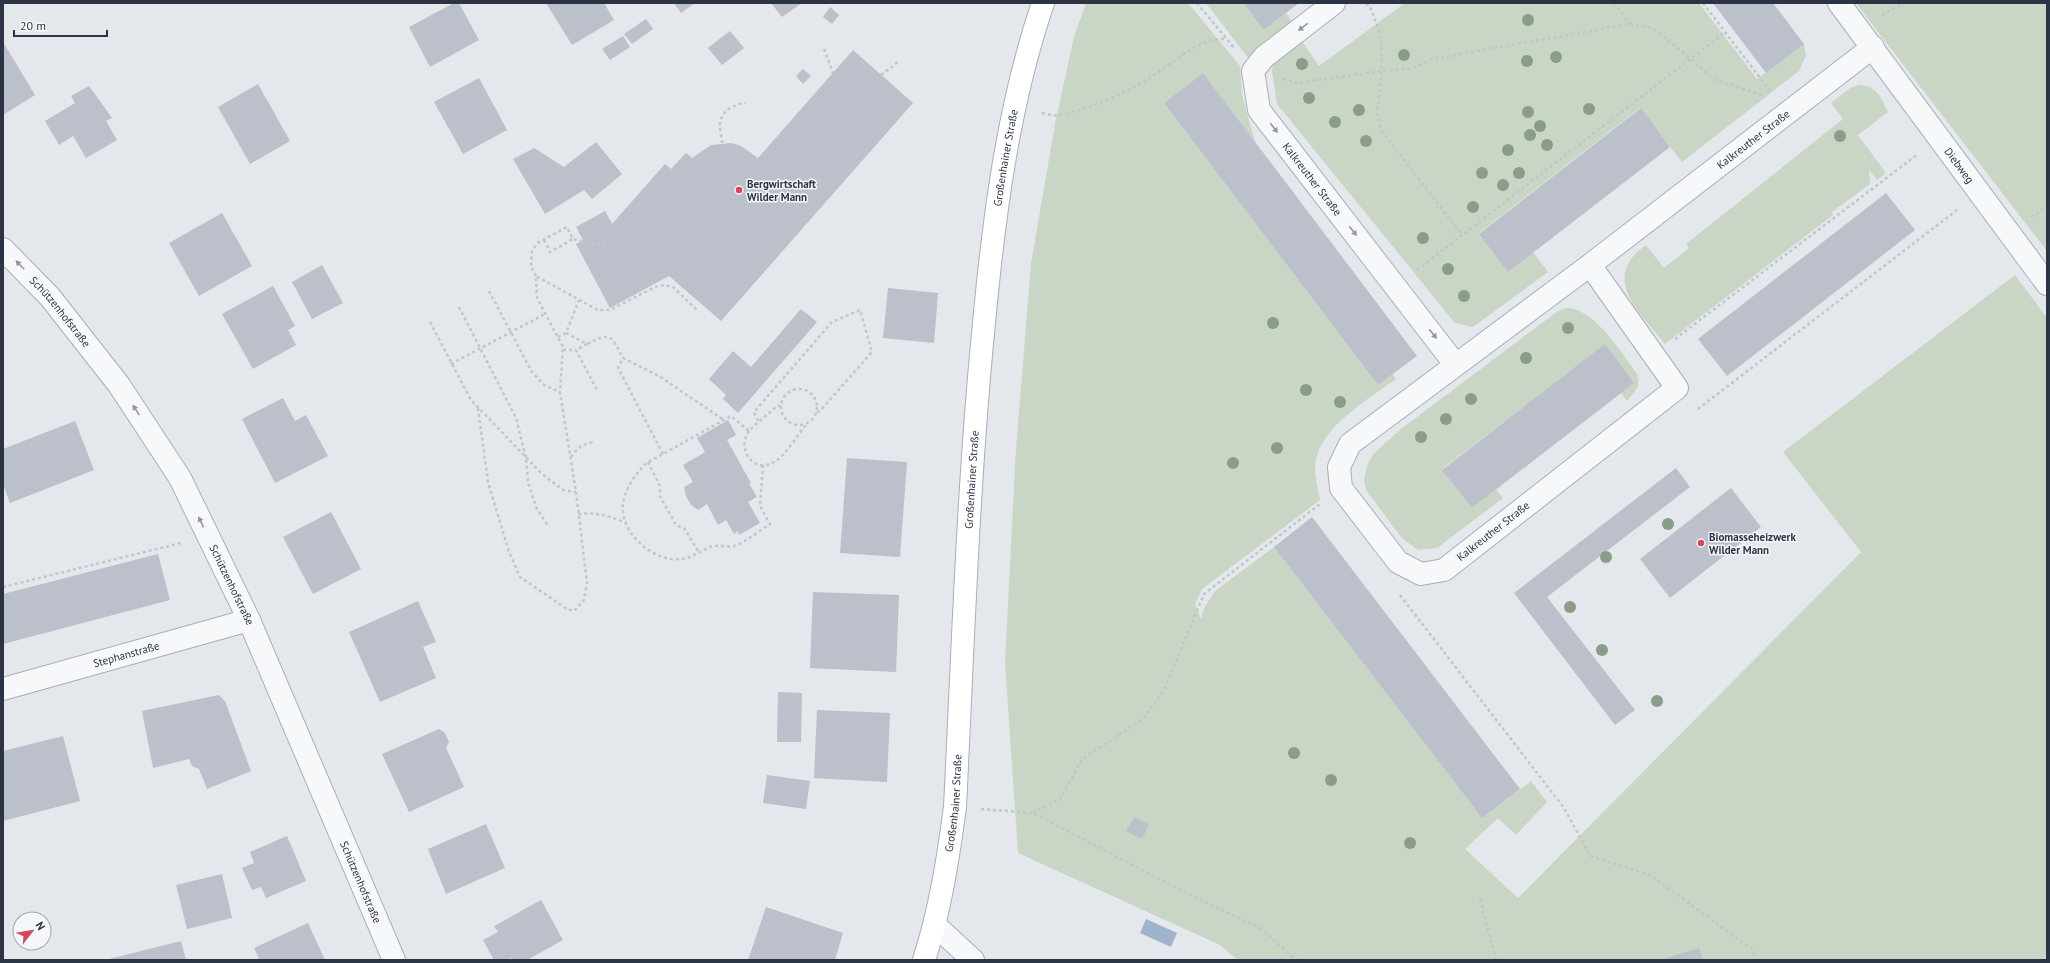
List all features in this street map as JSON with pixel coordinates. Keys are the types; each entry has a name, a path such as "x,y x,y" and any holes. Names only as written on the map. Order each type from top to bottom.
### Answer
{"main road":[{"name":"Großenhainer Straße","path":"924,960 935,925 947,868 955,808 976,404 993,232 1009,135 1043,3"}],"street":[{"path":"1253,71 1264,57 1334,3"},
{"path":"1839,3 1873,47"},
{"name":"Kalkreuther Straße","path":"1677,388 1444,570 1421,574 1398,562 1341,488 1339,467 1350,444 1590,265 1781,107 1873,47"},
{"name":"Diebweg","path":"1873,47 2047,284"},
{"name":"Kalkreuther Straße","path":"1253,71 1259,110 1456,364"},
{"name":"Schützenhofstraße","path":"3,249 50,297 119,385 180,478 249,620 394,960"},
{"path":"1590,265 1677,388"},
{"name":"Stephanstraße","path":"3,689 249,620"},
{"path":"935,925 973,960"}],"path":[{"path":"1196,3 1253,71 1298,83 1413,68 1432,59 1630,24 1652,28 1714,79 1781,107"},
{"path":"1366,3 1371,9 1381,36 1382,71 1377,112 1381,130 1462,235"},
{"path":"1614,3 1630,24"},
{"path":"1703,3 1781,107"},
{"path":"1396,286 1725,32"},
{"path":"1015,108 1056,115 1076,110 1110,98 1150,78 1202,42 1214,39 1226,39"},
{"path":"824,49 833,73"},
{"path":"881,75 898,62"},
{"path":"722,143 720,123 726,111 736,104 746,104"},
{"path":"1654,355 1939,137"},
{"path":"1677,388 1696,409 1980,192"},
{"path":"478,408 488,482 509,552 520,577 567,609 574,611 584,600 587,583 576,492 560,392 563,350 558,337 537,298 536,276 531,267 532,250 544,240 567,228 574,239"},
{"path":"544,240 550,252 574,239 607,247 626,237"},
{"path":"536,276 598,310 610,310 655,287 664,286 673,287 698,311"},
{"path":"489,291 532,372 544,385 560,392"},
{"path":"558,337 566,333 579,300"},
{"path":"459,307 516,418 526,458 528,482 536,507 548,526"},
{"path":"758,421 754,412 832,322 860,310 872,352 820,411 817,412 810,421 805,424 805,426 775,461 763,465 751,460 747,455 744,443 749,431 758,421 770,414 777,406 782,406"},
{"path":"451,364 546,314"},
{"path":"430,322 470,400 542,474 563,490 576,492"},
{"path":"566,333 587,344"},
{"path":"563,350 576,350 602,336 608,336 613,340 624,358 659,376 724,420"},
{"path":"576,350 598,392"},
{"path":"624,358 618,368 663,454"},
{"path":"805,424 794,424 789,421 782,412 782,406 786,395 790,391 802,389 813,394 816,400 817,412"},
{"path":"749,431 731,416 648,462 635,475 625,495 623,504 626,524 639,542 661,556 682,559 711,546 733,546 770,524 760,506 763,465"},
{"path":"571,458 576,450 585,444 594,442"},
{"path":"648,462 660,486 660,496 676,525 685,530 698,553"},
{"path":"1033,813 1060,799 1082,759 1143,719 1164,690 1204,594 1341,488"},
{"path":"578,514 592,513 606,515 626,524"},
{"path":"3,587 208,536"},
{"path":"1398,562 1390,582 1564,808 1590,856 1650,875 1752,949 1755,960"},
{"path":"955,808 1033,813 1190,895 1262,929 1296,960"},
{"path":"1480,899 1496,960"}],"green space":[{"path":"1086,3 1188,3 1240,66 1242,96 1255,142 1203,73 1164,103 1378,385 1393,374 1396,379 1348,414 1337,424 1320,447 1315,465 1315,475 1320,500 1202,589 1195,604 1201,619 1204,608 1215,591 1274,547 1482,818 1531,781 1547,802 1516,835 1498,818 1465,849 1518,898 1861,552 1783,452 2015,275 2047,318 2047,960 1238,960 1220,945 1018,853 1005,662 1016,449 1031,264 1055,124 1074,37"},
{"path":"1206,3 1243,3 1264,30 1286,13 1294,25 1249,59"},
{"path":"1405,3 1699,3 1757,79 1804,44 1806,56 1799,71 1682,162 1640,108 1479,233 1508,272 1533,252 1548,272 1473,327 1455,323 1277,104 1272,72 1273,59 1299,37 1319,66"},
{"path":"1856,3 2047,3 2047,251 1882,37"},
{"path":"1859,85 1870,88 1878,93 1888,112 1858,135 1886,173 1877,180 1869,170 1870,184 1832,212 1833,215 1665,344 1645,320 1628,295 1625,283 1626,270 1632,257 1646,245 1664,268 1689,248 1686,244 1843,119 1831,103 1850,88"},
{"path":"1566,308 1576,310 1587,315 1606,333 1637,374 1638,386 1635,392 1627,401 1621,393 1634,383 1605,345 1442,469 1472,508 1496,489 1503,498 1437,548 1418,550 1402,538 1366,490 1364,480 1367,466 1373,454 1401,429 1558,311"}],"water":[{"path":"1146,919 1177,933 1171,947 1140,933"}],"building":[{"path":"454,3 459,3 479,40 430,67 409,27"},
{"path":"546,3 604,3 614,20 572,45"},
{"path":"674,3 695,3 681,13"},
{"path":"771,3 802,3 782,17"},
{"path":"1243,3 1299,3 1264,30"},
{"path":"1713,3 1773,3 1804,44 1766,73"},
{"path":"830,7 839,15 832,24 823,17"},
{"path":"646,19 653,29 632,44 624,34"},
{"path":"730,31 744,48 722,65 708,48"},
{"path":"623,36 630,47 610,60 602,49"},
{"path":"3,42 35,95 3,115"},
{"name":"Bergwirtschaft Wilder Mann","path":"853,50 913,103 721,321 669,276 610,308 576,244 583,240 576,227 605,211 612,224 665,164 671,169 686,153 692,158 711,145 731,143 741,146 758,158"},
{"path":"803,69 811,76 803,84 796,76"},
{"path":"1203,73 1417,356 1378,385 1164,103"},
{"path":"479,78 507,130 463,154 434,102"},
{"path":"258,84 290,141 250,164 218,107"},
{"path":"89,86 112,118 106,121 117,140 86,158 73,136 59,145 45,121 75,103 71,96"},
{"path":"1641,108 1670,147 1508,272 1479,234"},
{"path":"596,142 622,174 592,199 584,190 545,214 513,159 534,148 564,167"},
{"path":"1886,193 1915,230 1727,376 1698,339"},
{"path":"222,213 252,266 199,296 169,243"},
{"path":"322,265 343,303 312,319 292,282"},
{"path":"273,286 295,326 288,330 296,345 253,369 222,314"},
{"path":"888,288 938,293 934,343 883,338"},
{"path":"801,309 817,322 738,413 723,399 726,395 709,379 733,351 751,367"},
{"path":"1605,344 1634,383 1472,508 1442,470"},
{"path":"283,398 295,421 306,415 328,456 275,483 242,419"},
{"path":"728,420 736,435 727,440 751,483 749,484 757,497 748,502 760,523 739,535 738,531 734,534 726,520 718,525 707,504 698,510 691,505 686,496 684,487 693,482 683,465 705,452 697,438"},
{"path":"75,421 94,470 10,503 3,484 3,449"},
{"path":"847,458 907,462 900,557 840,553"},
{"path":"1676,468 1690,487 1547,597 1635,710 1615,725 1514,593"},
{"name":"Biomasseheizwerk Wilder Mann","path":"1731,488 1761,527 1670,598 1640,559"},
{"path":"331,512 361,569 313,594 283,537"},
{"path":"1312,517 1520,789 1482,818 1274,547"},
{"path":"158,554 170,600 3,644 3,594"},
{"path":"813,592 899,595 896,672 810,668"},
{"path":"418,601 436,642 423,647 436,678 380,702 349,632"},
{"path":"778,692 802,693 801,742 777,742"},
{"path":"219,695 225,701 251,771 207,789 199,769 192,766 189,759 153,768 142,711"},
{"path":"817,710 890,713 887,782 814,778"},
{"path":"439,729 445,733 449,742 446,748 464,787 409,812 382,754"},
{"path":"63,736 80,801 3,821 3,751"},
{"path":"767,775 810,781 806,809 763,803"},
{"path":"1134,817 1149,825 1142,839 1126,831"},
{"path":"486,824 505,868 446,894 428,849"},
{"path":"287,836 306,881 266,898 261,887 252,890 242,868 254,863 250,852"},
{"path":"222,874 232,918 187,929 176,885"},
{"path":"541,900 563,940 527,960 513,960 511,958 507,960 494,960 483,940 498,932 494,926"},
{"path":"766,907 843,933 835,960 748,960"},
{"path":"308,923 325,960 254,960 259,958 254,948"},
{"path":"181,941 186,960 109,960 109,959"},
{"path":"1699,948 1703,960 1660,960"}],"place":[{"name":"Bergwirtschaft Wilder Mann","path":"739,190"},
{"name":"Biomasseheizwerk Wilder Mann","path":"1701,543"}]}
